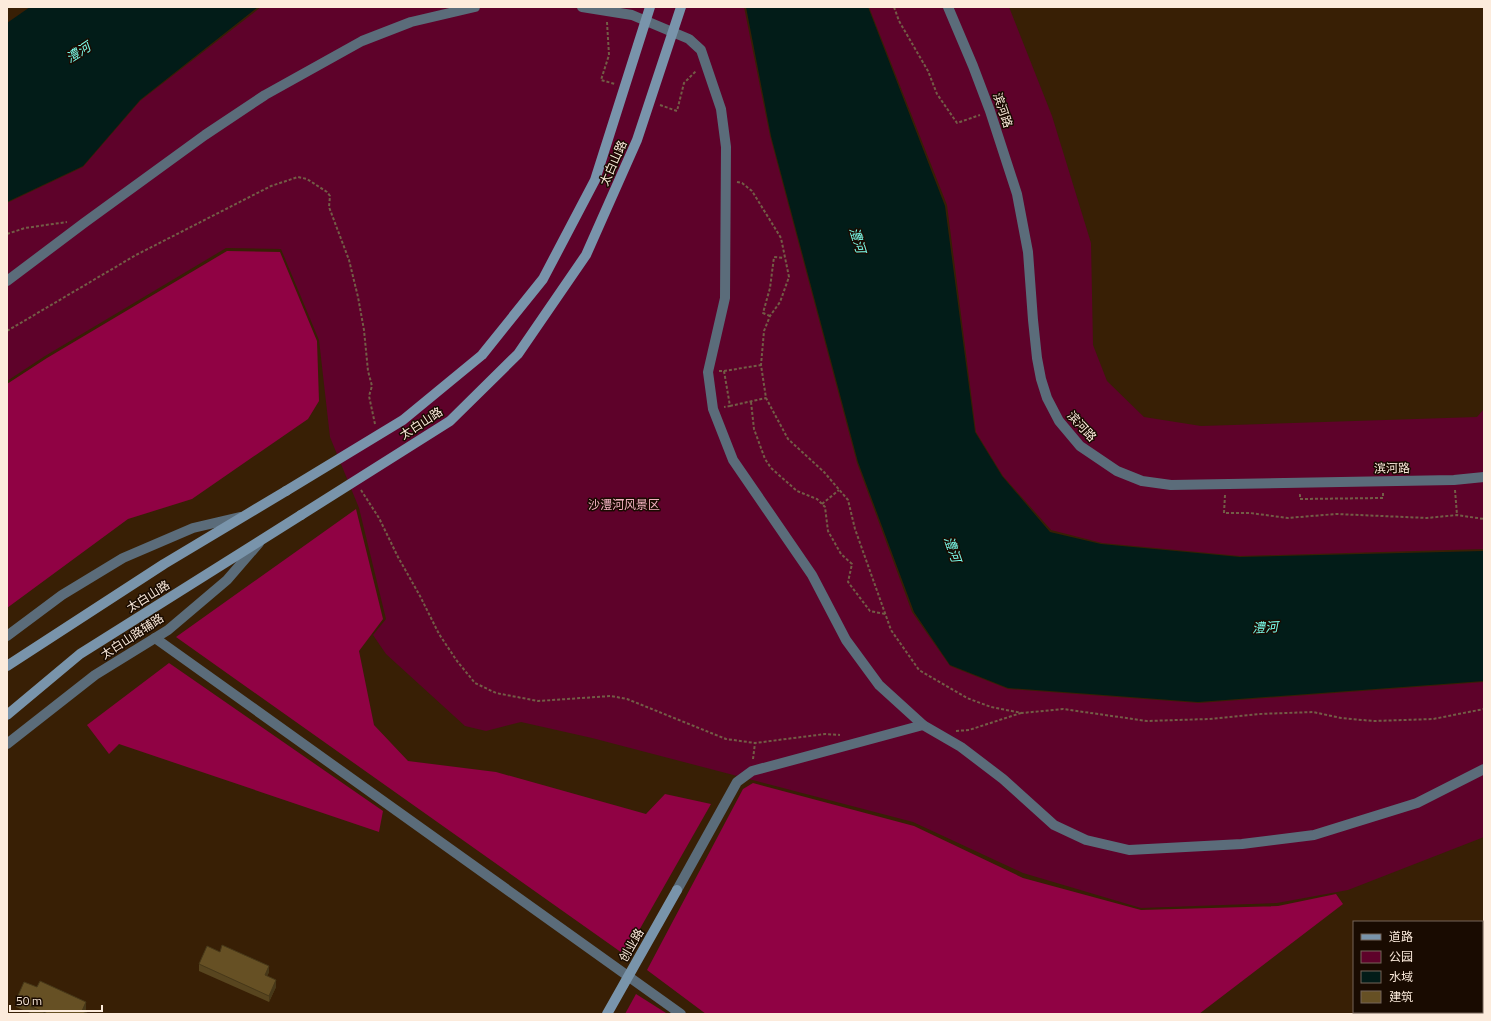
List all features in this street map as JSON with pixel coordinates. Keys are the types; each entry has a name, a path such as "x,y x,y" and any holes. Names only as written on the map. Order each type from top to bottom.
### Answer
{"main road":[{"name":"太白山路","path":"7,666 164,564 403,420 482,356 543,279 595,180 650,7"},
{"name":"太白山路","path":"7,715 80,654 450,421 518,354 586,255 637,140 681,7"},
{"name":"创业路","path":"607,1014 677,890"}],"street":[{"path":"7,281 205,135 272,91 362,41 411,22 475,7"},
{"path":"582,7 632,15 689,39 701,50 721,109 726,147 725,298 708,372 713,409 733,460 812,575 846,640 879,685 923,725 961,747 1003,779 1054,825 1086,840 1129,850 1242,844 1314,835 1417,803 1484,769"},
{"name":"滨河路","path":"948,7 990,111 1017,194 1028,252 1033,320 1041,379 1047,398 1059,421 1080,446 1117,471 1142,481 1171,485 1454,480 1484,477"},
{"path":"7,636 62,596 123,558 193,528 244,516"},
{"name":"太白山路辅路","path":"7,744 95,675 168,630 227,580 262,540"},
{"path":"155,638 681,1014"},
{"path":"677,890 737,782 752,771 923,725"}],"path":[{"path":"894,7 899,21 928,71 937,94 957,123 990,111"},
{"path":"609,11 607,27 609,55 601,80 625,86"},
{"path":"650,101 677,111 684,83 706,62"},
{"path":"7,331 136,255 271,186 298,177 307,179 330,196 329,208 349,260 364,330 368,371 372,386 369,396 378,436"},
{"path":"725,179 742,183 752,191 780,238 789,277 780,302 770,316 764,332 761,365 766,398 788,439 824,472 848,500 855,529 891,630 919,670 967,698 991,707 1022,713"},
{"path":"7,234 24,228 75,221 84,223"},
{"path":"770,316 763,314 770,288 774,257 785,258"},
{"path":"708,372 761,365"},
{"path":"724,371 730,406"},
{"path":"713,409 766,398"},
{"path":"751,402 754,429 765,459 771,468 797,491 817,498 825,507 828,531 841,554 852,564 848,582 870,611 885,614"},
{"path":"1454,480 1457,515"},
{"path":"355,481 379,518 439,634 457,661 475,683 496,693 538,701 611,696 627,699 726,739 755,742 825,734 852,736 862,742"},
{"path":"1226,484 1224,513 1250,513 1288,518 1336,514 1427,518 1457,515 1484,519"},
{"path":"822,504 839,490"},
{"path":"1292,495 1300,495 1300,499 1383,498 1383,492"},
{"path":"937,733 969,730 1022,713 1063,709 1147,721 1209,719 1259,714 1313,712 1341,718 1373,721 1433,718 1484,709"},
{"path":"752,771 755,742"}],"green space":[{"name":"沙澧河风景区","path":"261,7 744,7 770,136 857,463 912,612 950,666 1008,689 1199,703 1484,682 1484,837 1348,890 1277,903 1141,908 1023,873 913,822 592,738 521,722 486,731 465,726 386,654 373,635 386,619 359,508 330,437 319,340 281,249 226,248 45,356 7,381 7,203 83,167 140,101"},
{"path":"869,7 1009,7 1052,116 1091,243 1093,345 1107,381 1144,417 1201,426 1477,417 1484,409 1484,549 1240,556 1102,543 1051,530 1003,476 976,432 947,205"}],"shaded area":[{"path":"227,251 280,252 317,341 319,401 308,419 192,499 128,519 7,608 7,384 47,358"},
{"path":"356,509 383,619 359,651 374,725 408,761 496,772 646,814 665,794 711,804 625,955 176,637"},
{"path":"169,663 383,811 379,832 119,744 109,754 87,725"},
{"path":"753,783 914,826 1023,878 1141,910 1278,906 1336,894 1343,904 1199,1014 706,1014 647,970 743,789"},
{"path":"636,994 666,1013 625,1014"}],"water":[{"name":"澧河","path":"30,7 258,7 140,100 83,166 7,202 7,23"},
{"name":"澧河","path":"746,7 868,7 945,206 975,432 1002,476 1050,532 1101,544 1240,557 1484,551 1484,681 1198,702 1008,688 950,665 914,612 858,462 771,136"}],"building":[{"path":"222,945 269,966 265,975 276,980 269,996 199,964 207,946 220,952"},
{"path":"40,981 86,1002 82,1011 89,1014 48,1014 16,1000 24,982 37,987"}]}
